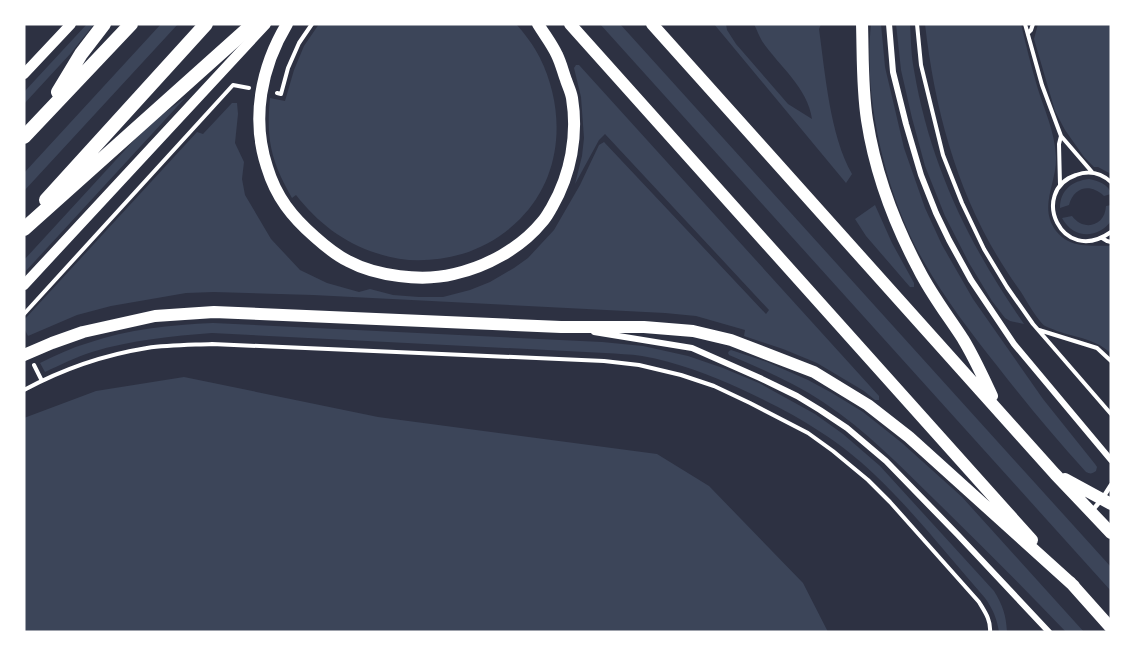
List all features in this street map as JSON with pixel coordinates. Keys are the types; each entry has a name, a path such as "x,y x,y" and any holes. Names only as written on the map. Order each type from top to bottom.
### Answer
{"main road":[{"path":"44,115 81,54 104,24"},
{"path":"24,137 131,24"},
{"path":"24,224 206,24"},
{"path":"24,229 253,24"},
{"path":"287,24 266,70 260,99 259,121 263,156 271,182 281,201 302,226 327,248 347,261 371,271 423,278 453,274 482,265 515,248 543,222 558,196 569,168 574,130 572,96 557,54 538,24"},
{"path":"570,24 1111,628"},
{"path":"652,24 1055,474 1111,533"},
{"path":"862,24 867,118 875,160 888,198 919,272 964,342 1001,413"},
{"path":"24,355 83,332 155,316 214,312 561,327 644,327 693,331 731,340 814,372 868,405 909,437 1074,586"},
{"path":"1055,474 1107,502"}],"street":[{"path":"24,74 71,24"},
{"path":"24,285 266,24"},
{"path":"889,24 893,72 906,124 921,175 949,240 971,280 1014,344 1111,460"},
{"path":"561,327 692,348 798,396 847,428 886,461 1049,632"}],"lane":[{"path":"1091,513 1107,502 1111,485"}],"path":[{"path":"24,314 233,85 280,94 298,43 312,24"},
{"path":"917,24 921,65 943,155 984,249 1007,287 1037,329 1111,414"},
{"path":"1025,24 1042,85 1061,136 1092,172"},
{"path":"1028,34 1033,24"},
{"path":"1060,186 1059,144 1061,136"},
{"path":"1111,182 1092,172 1072,176 1060,186 1054,198 1053,208 1054,218 1059,226 1065,234 1074,239 1093,241 1111,232"},
{"path":"1102,238 1111,242"},
{"path":"1037,329 1097,348 1111,361"},
{"path":"24,390 73,367 112,355 148,348 212,344 604,361 639,365 681,375 714,387 785,420 833,451 868,480 979,602 987,614 990,632"}],"shaded area":[{"path":"87,24 94,24 24,104 24,92"},
{"path":"161,24 178,24 24,191 24,173"},
{"path":"319,24 516,24 540,58 548,78 554,99 556,142 545,183 534,202 514,225 486,244 462,254 440,259 408,260 387,256 353,244 322,223 296,195 292,198 279,173 272,150 269,126 270,98 285,101 304,46"},
{"path":"600,24 620,24 1111,567 1111,591"},
{"path":"714,24 726,24 736,44 788,104 812,119 799,87 762,41 754,24 821,24 819,29 833,123 852,174 846,183"},
{"path":"871,24 881,24 885,67 904,148 925,208 942,245 973,299 1043,399 1097,467 1093,473 1086,472 1063,446 978,341 941,289 910,236 888,178 874,115 869,53"},
{"path":"896,24 910,24 913,64 921,105 930,139 954,203 986,264 1024,324 1005,318 992,301 945,216 925,166 912,118 901,70"},
{"path":"925,24 1021,24 1055,148 1056,167 1048,204 1051,222 1056,231 1068,241 1081,245 1111,246 1111,354 1093,342 1045,326 1001,262 983,230 955,165 936,96"},
{"path":"1038,24 1111,24 1111,174 1094,167 1084,157 1055,111 1034,39"},
{"path":"579,65 879,396 879,400 875,400 817,363 744,336 745,330 696,316 665,313 214,292 186,293 111,306 77,315 28,336 24,328 24,320 197,132 203,134 232,103 237,103 235,143 244,162 242,179 245,195 271,239 300,270 327,283 359,292 370,289 393,295 443,297 490,282 528,258 554,230 580,185 599,145 604,142 766,314 769,310 605,134 599,140 575,184 584,138 581,97 574,68"},
{"path":"186,97 24,273 24,260 148,125"},
{"path":"1089,179 1106,185 1111,194 1104,196 1093,189 1083,189 1075,194 1069,205 1060,208 1062,196 1072,184"},
{"path":"875,205 914,287 910,287 866,236 855,219"},
{"path":"1111,205 1111,221 1106,227 1093,233 1079,233 1072,230 1062,218 1072,216 1082,224 1093,224 1102,218 1106,206"},
{"path":"213,323 602,342 643,346 688,356 723,368 759,383 815,414 843,434 880,466 994,591 1000,601 1007,632 999,632 994,614 985,598 918,520 860,461 795,416 729,384 681,365 624,354 212,333 122,344 80,356 45,372 40,363 76,347 118,334"},
{"path":"731,350 767,362 832,393 863,412 902,443 962,497 1084,632 1066,632 883,449 839,413 801,389 729,355"},
{"path":"184,377 378,417 657,454 709,486 803,583 828,632 24,632 24,418 96,391"}]}
